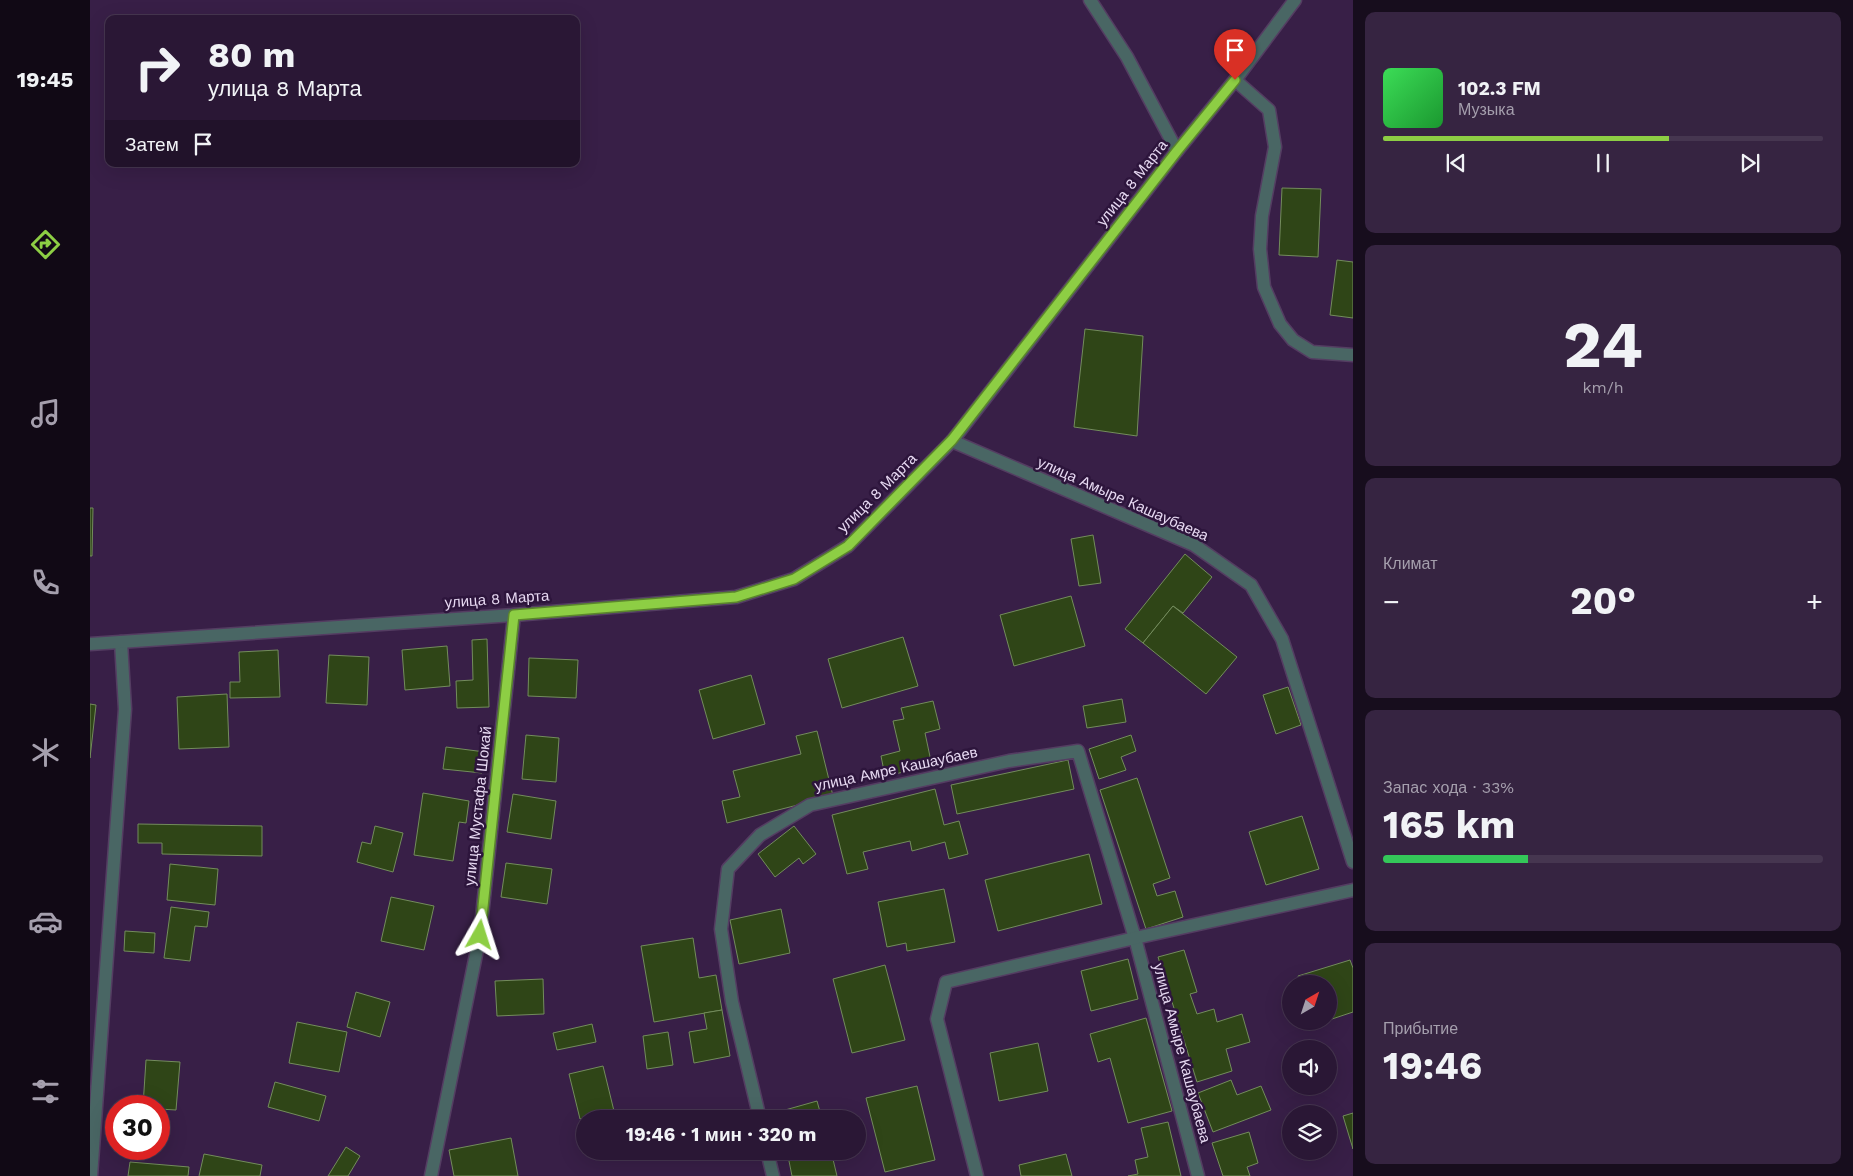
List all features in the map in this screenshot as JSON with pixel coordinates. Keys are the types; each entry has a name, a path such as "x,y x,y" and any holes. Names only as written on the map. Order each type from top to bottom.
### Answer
{"street":[{"path":"1090,0 1127,57 1177,151"},
{"name":"улица 8 Марта","path":"90,644 514,615 736,597 794,579 848,546 952,440 1177,151 1235,80 1295,0"},
{"path":"1235,80 1269,110 1275,147 1262,216 1260,249 1264,287 1280,324 1293,340 1312,352 1353,355"},
{"name":"улица Амыре Кашаубаева","path":"952,440 1194,545 1251,585 1282,639 1353,862"},
{"name":"улица Мустафа Шокай","path":"431,1176 480,935 514,615"},
{"path":"91,1176 125,709 121,642"},
{"name":"улица Амыре Кашаубаева","path":"1078,751 1135,938 1198,1176"},
{"name":"улица Амре Кашаубаев","path":"758,1110 732,1002 721,929 728,869 760,835 810,805 1009,761 1078,751"},
{"path":"977,1176 937,1019 946,982 1353,890"},
{"path":"769,1160 773,1176"}],"building":[{"path":"1282,188 1321,189 1318,257 1279,255"},
{"path":"1337,260 1353,262 1353,318 1330,315"},
{"path":"1085,329 1143,336 1137,436 1074,427"},
{"path":"90,508 93,508 92,556 90,556"},
{"path":"1093,535 1101,583 1079,586 1071,539"},
{"path":"1185,554 1212,577 1183,613 1173,606 1143,643 1125,629"},
{"path":"1071,596 1085,646 1014,666 1000,615"},
{"path":"1173,606 1237,657 1206,694 1143,643"},
{"path":"903,637 918,686 842,708 828,659"},
{"path":"487,639 489,707 457,708 456,681 473,680 472,640"},
{"path":"447,646 450,686 405,690 402,650"},
{"path":"278,650 280,697 230,698 230,682 240,682 239,652"},
{"path":"329,655 369,657 367,705 326,703"},
{"path":"529,658 578,660 576,698 528,696"},
{"path":"751,675 765,724 713,739 699,690"},
{"path":"1288,687 1301,725 1276,734 1263,695"},
{"path":"227,694 229,747 179,749 177,697"},
{"path":"1122,699 1126,722 1087,728 1083,706"},
{"path":"933,701 940,729 925,733 932,766 885,776 881,756 900,751 893,721 904,719 901,708"},
{"path":"90,704 96,705 90,758"},
{"path":"817,731 833,796 727,823 722,801 740,797 733,771 801,754 796,736"},
{"path":"526,735 559,738 556,782 522,779"},
{"path":"1131,735 1136,751 1121,757 1126,770 1099,779 1089,749"},
{"path":"446,747 485,752 482,773 443,769"},
{"path":"1068,760 1074,789 957,814 951,785"},
{"path":"1137,778 1170,878 1153,884 1157,896 1175,891 1183,917 1146,929 1100,790"},
{"path":"935,789 944,825 959,821 968,854 949,859 945,842 912,851 910,841 863,852 868,869 847,874 832,815"},
{"path":"423,793 469,801 466,823 459,822 453,861 414,855"},
{"path":"513,794 556,801 551,839 507,832"},
{"path":"1302,816 1319,869 1266,885 1249,832"},
{"path":"138,824 262,826 262,856 162,854 162,843 138,843"},
{"path":"375,826 403,833 393,872 357,862 362,842 371,844"},
{"path":"794,826 816,854 803,864 799,858 775,877 758,854"},
{"path":"1089,854 1102,904 998,931 985,880"},
{"path":"506,863 552,869 547,904 501,897"},
{"path":"170,864 218,869 215,905 167,900"},
{"path":"944,889 955,942 907,951 906,943 887,947 878,902"},
{"path":"391,897 434,906 424,950 381,941"},
{"path":"171,907 209,912 207,927 195,926 190,961 164,958"},
{"path":"781,909 790,953 739,964 730,920"},
{"path":"125,931 155,933 154,953 124,951"},
{"path":"693,938 699,978 716,975 722,1010 654,1022 641,946"},
{"path":"1184,950 1197,992 1190,994 1197,1014 1214,1009 1217,1022 1242,1014 1250,1042 1226,1049 1232,1071 1197,1082 1158,957"},
{"path":"1128,959 1138,999 1091,1011 1081,971"},
{"path":"1350,960 1353,968 1353,1012 1338,1017 1338,975 1301,975"},
{"path":"885,965 905,1040 852,1053 833,979"},
{"path":"543,979 544,1014 497,1016 495,981"},
{"path":"356,992 390,1002 380,1037 347,1027"},
{"path":"722,1010 730,1056 694,1063 689,1032 707,1029 704,1013"},
{"path":"1146,1018 1172,1111 1128,1123 1110,1058 1098,1062 1090,1034"},
{"path":"297,1022 347,1032 339,1072 289,1063"},
{"path":"592,1024 596,1042 557,1050 553,1033"},
{"path":"668,1032 673,1065 647,1069 643,1036"},
{"path":"1038,1043 1048,1091 999,1101 990,1053"},
{"path":"146,1060 180,1062 176,1110 170,1110 170,1095 144,1095"},
{"path":"603,1066 614,1110 578,1110 569,1074"},
{"path":"1231,1080 1237,1095 1261,1086 1271,1110 1213,1132 1198,1093"},
{"path":"275,1082 326,1096 319,1121 268,1107"},
{"path":"917,1086 935,1160 885,1172 866,1098"},
{"path":"817,1101 820,1110 785,1110"},
{"path":"1353,1113 1353,1149 1343,1116"},
{"path":"1168,1122 1181,1176 1128,1176 1138,1174 1135,1160 1148,1157 1141,1128"},
{"path":"1249,1132 1258,1163 1247,1167 1250,1176 1223,1176 1212,1143"},
{"path":"511,1138 518,1176 454,1176 449,1150"},
{"path":"346,1147 360,1156 348,1176 328,1176"},
{"path":"204,1154 262,1165 260,1176 199,1176"},
{"path":"1066,1154 1072,1176 1021,1176 1019,1165"},
{"path":"789,1160 833,1160 837,1176 792,1176"},
{"path":"130,1162 189,1167 188,1176 128,1176"}],"route":[{"path":"480,935 514,615 736,597 794,579 848,546 952,440 1177,151 1235,80"}]}
